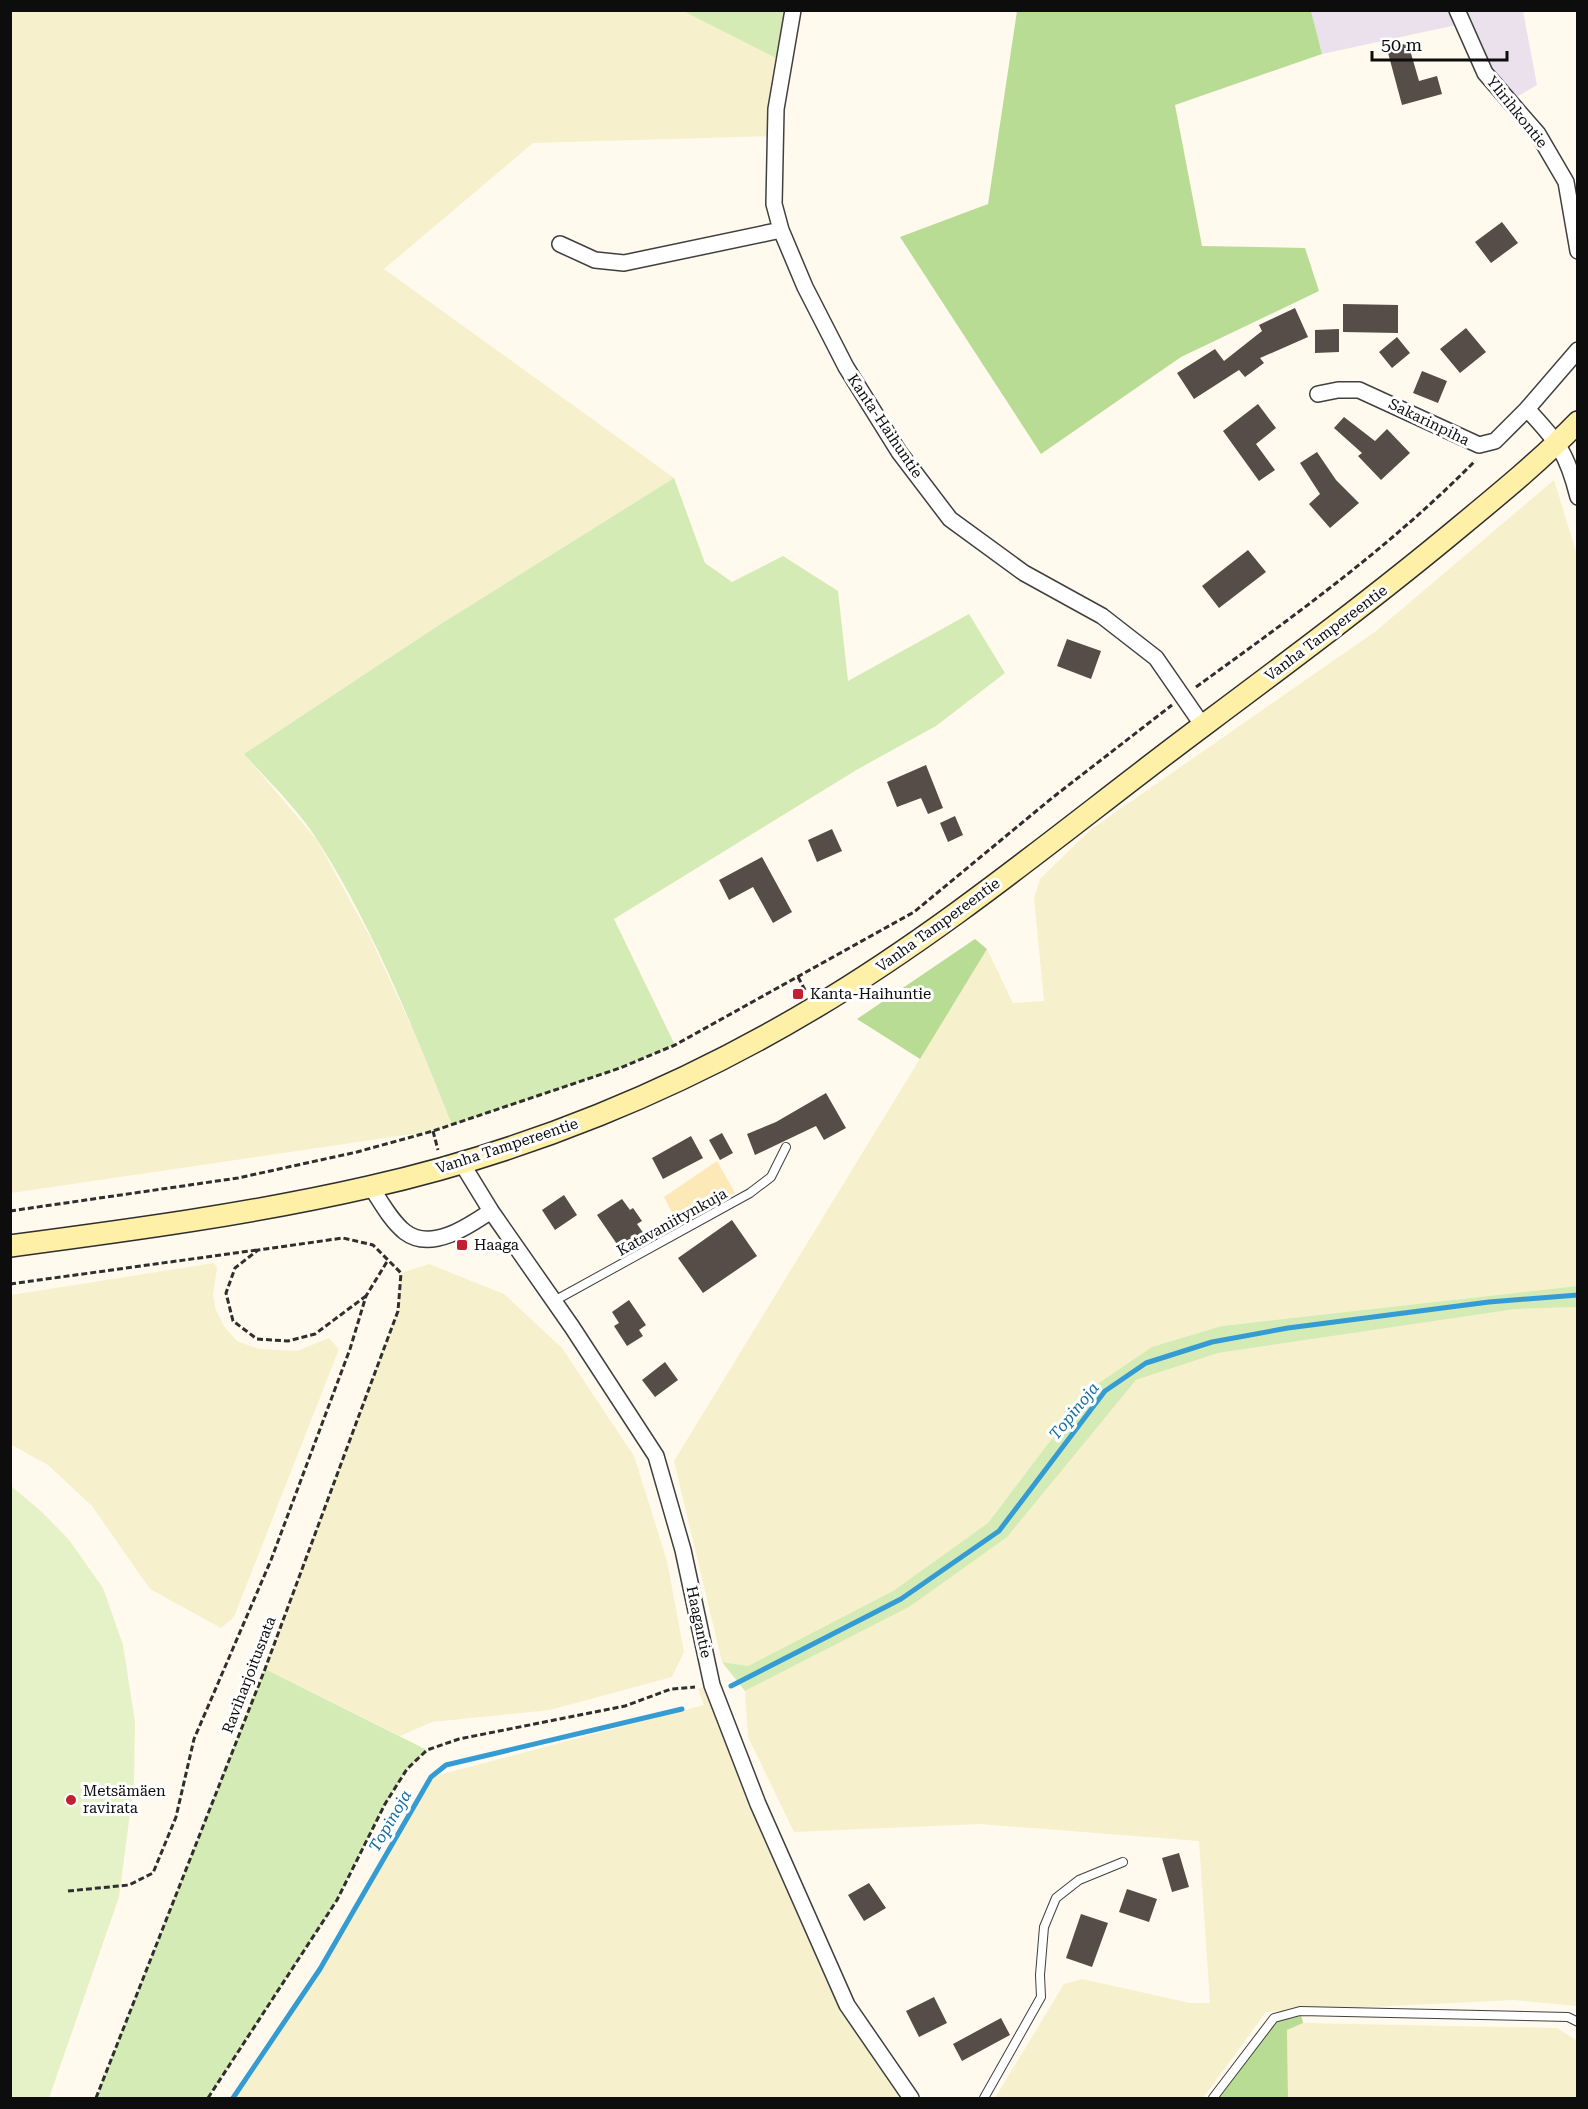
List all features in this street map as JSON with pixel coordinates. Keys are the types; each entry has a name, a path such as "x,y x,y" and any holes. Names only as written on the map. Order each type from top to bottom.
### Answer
{"main road":[{"name":"Vanha Tampereentie","path":"10,1246 237,1214 371,1187 461,1162 564,1129 714,1063 808,1012 896,958 1374,599 1558,442 1578,422"}],"street":[{"name":"Kanta-Haihuntie","path":"793,10 776,109 774,204 780,230 805,287 846,367 899,452 950,519 1024,573 1102,616 1156,658 1203,726"},
{"name":"Ylirihkontie","path":"1457,10 1485,73 1538,134 1566,182 1578,251"},
{"path":"560,243 595,260 624,263 780,230"},
{"path":"1495,441 1527,409 1578,350"},
{"name":"Sakarinpiha","path":"1318,394 1338,390 1359,390 1479,445 1495,441"},
{"path":"1527,409 1558,442 1574,464 1578,497"},
{"name":"Haagantie","path":"461,1162 491,1211 554,1301 656,1456 683,1550 712,1685 758,1804 847,2004 911,2098"},
{"path":"371,1187 398,1225 412,1237 431,1239 449,1235 467,1228 491,1211"}],"lane":[{"name":"Katavaniitynkuja","path":"554,1301 750,1194 771,1177 786,1147"},
{"path":"984,2098 1041,1997 1040,1975 1044,1927 1056,1898 1079,1880 1123,1862"},
{"path":"1213,2098 1274,2018 1300,2011 1568,2017 1578,2022"}],"path":[{"path":"10,1211 238,1178 357,1152 433,1131 620,1068 675,1045 914,912 1052,798 1183,696 1347,577 1426,510 1495,441"},
{"path":"798,977 805,990 798,994"},
{"name":"Raviharjoitusrata","path":"96,2098 265,1669 398,1311 401,1273 374,1245 343,1238 258,1250 235,1268 226,1293 233,1321 257,1339 288,1341 315,1334 366,1296"},
{"path":"10,1284 258,1250"},
{"name":"Raviharjoitusrata","path":"68,1891 129,1885 153,1873 176,1817 194,1739 271,1560 350,1349 366,1296 388,1260"},
{"path":"208,2098 337,1900 385,1804 407,1769 427,1750 459,1739 625,1706 671,1689 712,1685"}],"shaded area":[{"path":"10,11 683,11 784,62 775,136 533,143 384,269 674,478 436,627 244,754 317,840 369,935 414,1032 452,1125 433,1131 11,1193"},
{"path":"1311,11 1523,11 1537,85 1508,102 1461,24 1322,54"},
{"path":"1554,480 1578,558 1577,1286 1222,1326 1099,1384 1047,1445 988,1523 893,1591 748,1666 722,1662 674,1461 987,949 1013,1003 1044,1001 1034,898 1040,879 1090,830 1376,631"},
{"path":"214,1263 217,1268 213,1294 215,1308 224,1326 237,1341 259,1349 297,1351 329,1338 339,1349 234,1617 221,1628 150,1589 92,1506 48,1465 10,1444 11,1295"},
{"path":"429,1264 504,1294 562,1348 634,1456 667,1561 684,1652 672,1677 550,1710 432,1722 400,1736 265,1669 398,1311 401,1273"},
{"path":"1577,1307 1577,2006 1514,2000 1266,2012 1203,2098 995,2098 1064,1984 1082,1979 1190,2003 1210,2003 1199,1841 980,1824 794,1832 748,1737 745,1691 909,1607 1095,1429 1136,1380 1218,1353 1516,1309"},
{"path":"712,1685 847,2004 911,2098 233,2098 320,1969 431,1777 704,1705 698,1689"},
{"path":"1303,2023 1557,2028 1577,2041 1577,2098 1288,2098 1287,2030"}],"green space":[{"path":"683,11 790,11 784,62"},
{"path":"1017,11 1311,11 1322,54 1175,105 1202,246 1305,248 1319,291 1181,357 1041,454 900,237 988,204"},
{"path":"674,478 705,563 732,582 783,556 838,591 848,681 969,614 1005,673 936,726 858,769 614,919 675,1045 620,1068 452,1125 375,944 338,874 302,818 244,754 436,627"},
{"path":"975,939 987,949 920,1059 857,1019"},
{"path":"1577,1286 1577,1307 1516,1309 1218,1353 1136,1380 1007,1537 909,1607 745,1691 722,1662 748,1666 893,1591 988,1523 1047,1445 1099,1383 1152,1347 1222,1326"},
{"name":"Metsämäen ravirata","path":"11,1486 43,1513 69,1540 103,1588 123,1645 135,1722 134,1783 119,1897 49,2098 11,2098"},
{"path":"265,1669 427,1750 407,1769 385,1804 337,1900 208,2098 96,2098"},
{"path":"1300,2011 1303,2023 1287,2030 1288,2098 1218,2098 1252,2046 1274,2018"}],"sand":[{"path":"717,1161 735,1193 679,1226 664,1197"}],"building":[{"path":"1408,43 1419,81 1437,76 1442,94 1402,105 1387,49"},
{"path":"1502,222 1518,243 1491,263 1475,242"},
{"path":"1343,304 1398,305 1398,333 1343,332"},
{"path":"1295,308 1308,337 1260,358 1264,363 1245,377 1239,370 1194,399 1177,373 1215,349 1224,361 1262,331 1259,325"},
{"path":"1466,328 1486,352 1460,373 1440,349"},
{"path":"1339,329 1339,352 1315,353 1315,330"},
{"path":"1397,337 1410,353 1392,368 1379,352"},
{"path":"1422,371 1447,381 1438,403 1413,393"},
{"path":"1258,404 1276,428 1256,444 1275,470 1259,481 1223,431"},
{"path":"1344,417 1375,441 1387,429 1410,453 1381,480 1358,456 1362,453 1334,428"},
{"path":"1317,452 1336,480 1359,503 1330,528 1309,504 1320,494 1300,463"},
{"path":"1248,550 1266,572 1219,608 1202,586"},
{"path":"1067,639 1101,651 1091,679 1057,666"},
{"path":"926,765 943,808 928,814 921,798 897,807 887,782"},
{"path":"955,816 963,835 948,842 940,823"},
{"path":"832,829 842,851 817,862 808,840"},
{"path":"762,857 792,912 773,923 753,887 729,900 719,880"},
{"path":"826,1093 846,1128 824,1140 816,1126 755,1155 747,1134 776,1122"},
{"path":"722,1133 733,1153 720,1160 709,1140"},
{"path":"691,1136 703,1158 663,1179 652,1158"},
{"path":"564,1195 577,1215 555,1230 542,1210"},
{"path":"622,1199 630,1210 633,1208 642,1221 637,1224 644,1234 621,1250 597,1215"},
{"path":"732,1220 757,1256 703,1293 678,1258"},
{"path":"629,1300 646,1325 639,1330 643,1336 627,1346 614,1326 619,1323 612,1312"},
{"path":"665,1362 678,1380 655,1397 642,1380"},
{"path":"1179,1853 1189,1887 1172,1892 1162,1858"},
{"path":"869,1883 886,1908 864,1921 848,1895"},
{"path":"1127,1889 1157,1899 1149,1922 1119,1912"},
{"path":"1081,1914 1108,1923 1092,1967 1066,1958"},
{"path":"934,1997 947,2023 919,2037 906,2011"},
{"path":"1001,2018 1010,2035 962,2061 953,2044"}],"waterway":[{"name":"Topinoja","path":"731,1686 901,1599 999,1531 1105,1391 1146,1363 1212,1342 1288,1328 1489,1302 1578,1295"},
{"name":"Topinoja","path":"233,2098 320,1969 431,1777 446,1765 682,1709"}],"place":[{"name":"Kanta-Haihuntie","path":"798,994"},
{"name":"Haaga","path":"462,1245"},
{"name":"Metsämäen ravirata","path":"71,1800"}]}
